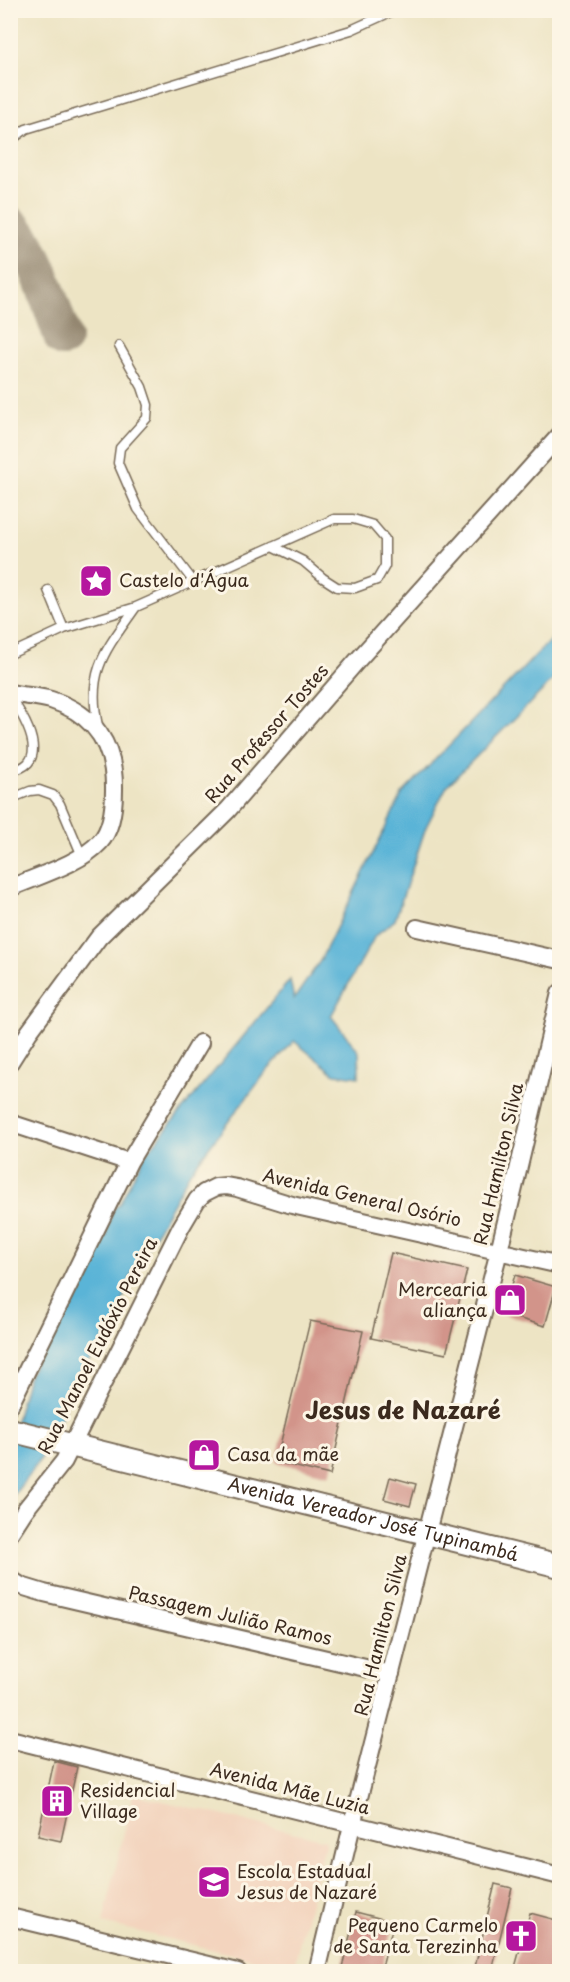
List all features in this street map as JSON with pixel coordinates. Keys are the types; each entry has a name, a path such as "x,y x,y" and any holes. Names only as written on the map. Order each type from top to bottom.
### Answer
{"street":[{"name":"Rua Professor Tostes","path":"10,1062 29,1032 99,937 228,810 356,662 560,435"},
{"path":"10,695 51,700 72,710 99,730 108,747 112,763 114,798 107,832 99,843 82,856 10,888"},
{"path":"417,928 560,960"},
{"name":"Rua Hamilton Silva","path":"317,1971 352,1825 499,1251 560,993"},
{"path":"10,1405 129,1162 200,1043"},
{"path":"10,1123 129,1162"},
{"name":"Avenida General Osório","path":"226,1186 292,1205 560,1265"},
{"name":"Rua Manoel Eudóxio Pereira","path":"10,1533 25,1510 64,1461 65,1443 197,1200 204,1193 216,1187 226,1186"},
{"name":"Avenida Vereador José Tupinambá","path":"10,1430 560,1566"},
{"name":"Passagem Julião Ramos","path":"10,1579 21,1586 60,1596 391,1674"},
{"name":"Avenida Mãe Luzia","path":"10,1739 560,1876"},
{"path":"10,1917 238,1971"}],"lane":[{"path":"10,141 26,129 351,30 395,10"},
{"path":"119,346 142,387 148,405 147,418 120,448 118,463 138,509 193,581"},
{"path":"10,654 64,629 136,607 193,581 334,519 353,519 373,525 385,539 385,566 377,580 355,588 337,587 322,578 303,561 273,546"},
{"path":"48,590 64,629"},
{"path":"99,730 93,693 99,664 106,649 136,607"},
{"path":"10,695 21,712 31,735 33,754 27,764 10,771"},
{"path":"10,799 39,789 53,795 60,804 82,856"}],"shaded area":[{"name":"Escola Estadual Jesus de Nazaré","path":"133,1794 326,1840 293,1969 103,1923"}],"water":[{"path":"559,631 559,674 447,786 426,827 395,920 375,936 331,1016 359,1052 359,1077 335,1074 294,1041 267,1071 190,1172 148,1247 134,1267 116,1322 74,1382 50,1446 11,1499 11,1439 28,1376 107,1233 112,1211 120,1203 144,1156 290,980 294,999 320,961 402,794"}],"building":[{"path":"391,1253 467,1270 446,1354 371,1338"},
{"path":"515,1275 556,1287 545,1326 503,1314"},
{"path":"310,1321 363,1331 330,1475 276,1462"},
{"path":"390,1477 416,1484 410,1506 384,1499"},
{"name":"Residencial Village","path":"54,1761 77,1767 61,1841 38,1836"},
{"path":"495,1884 512,1888 492,1971 474,1971"},
{"path":"356,1912 394,1922 381,1971 341,1971"},
{"path":"530,1913 560,1921 560,1971 514,1971"}],"taxiway":[{"path":"10,225 19,235 35,262 63,338"}],"place":[{"name":"Castelo d'Água","path":"96,581"},
{"name":"Mercearia aliança","path":"510,1300"},
{"name":"Casa da mãe","path":"204,1455"},
{"name":"Residencial Village","path":"57,1801"},
{"name":"Escola Estadual Jesus de Nazaré","path":"214,1882"},
{"name":"Pequeno Carmelo de Santa Terezinha","path":"521,1936"}],"district":[{"name":"Jesus de Nazaré","path":"403,1411"}]}
